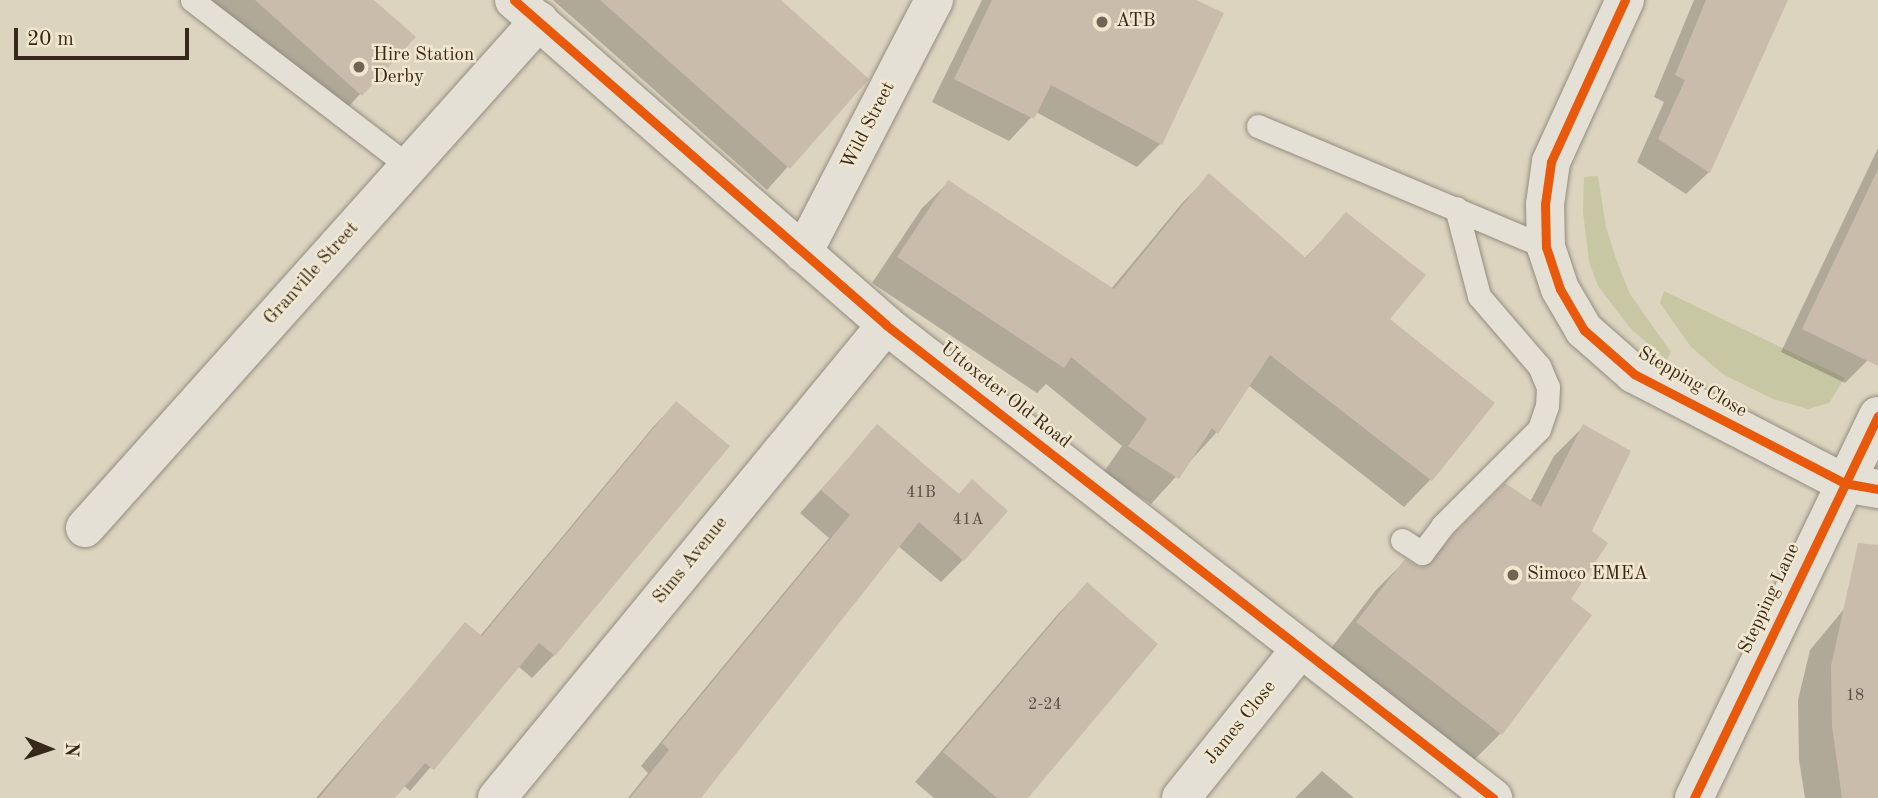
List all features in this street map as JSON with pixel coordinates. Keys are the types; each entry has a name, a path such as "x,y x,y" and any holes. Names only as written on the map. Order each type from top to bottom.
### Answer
{"street":[{"name":"Wild Street","path":"803,253 934,0"},
{"name":"Stepping Close","path":"1625,0 1551,162 1545,204 1546,247 1560,289 1584,330 1634,374 1861,486"},
{"name":"Granville Street","path":"85,528 408,166 527,10"},
{"name":"Uttoxeter Old Road","path":"527,10 886,325 1493,798"},
{"name":"Sims Avenue","path":"497,798 886,325"},
{"name":"Stepping Lane","path":"1694,798 1861,486 1878,416"},
{"name":"James Close","path":"1181,798 1300,648"}],"lane":[{"path":"192,0 408,166"},
{"path":"1258,126 1546,247"},
{"path":"1402,540 1422,553 1442,526 1539,429 1547,406 1548,387 1539,366 1479,296 1468,265 1456,208"}],"green space":[{"path":"1598,176 1606,227 1616,259 1630,294 1671,352 1667,360 1631,329 1598,286 1589,262 1583,212 1584,177"},
{"path":"1664,291 1845,378 1829,403 1808,409 1773,399 1724,375 1691,347 1660,303"}],"building":[{"name":"Hire Station Derby","path":"255,0 374,0 416,37 362,96"},
{"path":"600,0 781,0 869,79 790,169"},
{"path":"992,0 1196,0 1224,13 1162,145 1051,85 1034,119 954,79"},
{"path":"1706,0 1788,0 1710,173 1658,139 1685,80 1675,75"},
{"path":"1878,169 1878,366 1802,329"},
{"path":"1209,173 1306,258 1346,212 1426,275 1390,319 1495,403 1432,481 1270,355 1218,434 1212,428 1179,479 1128,446 1147,419 1071,357 1064,368 897,257 948,180 1114,289"},
{"path":"676,401 730,446 555,656 539,643 434,770 425,763 395,798 319,798 465,622 482,636"},
{"path":"877,424 959,494 972,479 1008,511 964,561 919,522 701,798 630,798 669,750 662,743 850,515 821,490"},
{"name":"Simoco EMEA","path":"1583,424 1631,451 1592,531 1608,543 1571,599 1592,615 1502,735 1356,622 1405,559 1420,567 1428,565 1453,535 1505,483 1541,507"},
{"path":"1858,543 1878,545 1878,798 1842,798 1832,726 1831,666"},
{"path":"1087,582 1158,644 1028,798 997,798 943,752"}],"cycle path":[{"path":"514,0 886,325 1493,798"},
{"path":"1625,0 1551,162 1545,204 1546,247 1560,289 1584,330 1634,374 1844,483 1878,489"},
{"path":"1694,798 1878,416"}],"place":[{"name":"ATB","path":"1102,22"},
{"name":"Hire Station Derby","path":"359,67"},
{"name":"Simoco EMEA","path":"1513,575"}]}
